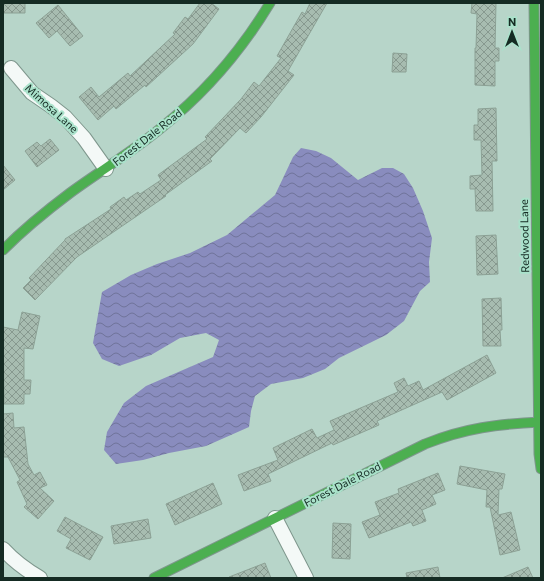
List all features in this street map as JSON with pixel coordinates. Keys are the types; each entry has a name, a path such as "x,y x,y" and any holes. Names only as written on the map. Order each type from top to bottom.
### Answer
{"street":[{"name":"Forest Dale Road","path":"3,250 19,233 39,217 173,119 199,96 226,67 270,3"},
{"name":"Redwood Lane","path":"534,3 540,422 539,454 541,469"},
{"name":"Mimosa Lane","path":"11,68 32,93 65,117 84,138 106,169"},
{"name":"Forest Dale Road","path":"154,578 438,438 467,430 494,425 540,422"},
{"path":"275,518 306,578"},
{"path":"3,549 15,561 40,578"}],"water":[{"path":"301,148 316,151 331,158 358,180 382,168 393,168 404,174 413,188 432,238 429,262 430,282 420,291 404,321 386,335 339,358 325,369 303,378 271,384 255,396 249,427 206,446 143,460 116,464 104,450 107,432 124,403 146,386 213,357 219,340 206,333 180,338 151,355 119,366 102,359 93,343 102,292 131,275 157,264 190,253 227,235 275,195 293,157"}],"building":[{"path":"3,3 25,3 25,13 3,13"},
{"path":"200,3 211,3 219,9 193,44 146,87 145,85 116,109 114,106 98,120 79,97 91,87 99,97 128,73 130,76 175,34 173,33 185,17 188,19"},
{"path":"310,3 327,3 288,71 294,75 261,117 246,133 240,128 210,159 212,161 165,195 166,196 77,257 35,300 23,288 31,280 29,278 65,239 111,209 110,207 124,197 126,200 138,192 140,194 161,180 158,175 207,139 205,137 241,99 254,82 259,86 281,58 277,56 302,12 305,14"},
{"path":"472,3 496,3 495,48 499,48 499,61 495,61 495,86 475,85 477,14 471,13"},
{"path":"58,5 83,36 70,46 57,31 49,38 36,23"},
{"path":"393,53 407,54 406,72 392,72"},
{"path":"496,108 497,161 492,161 493,211 476,211 475,189 470,189 470,176 482,175 481,140 474,140 474,125 478,125 478,109"},
{"path":"50,139 59,150 37,167 25,151 37,142 41,146"},
{"path":"3,165 15,180 3,190"},
{"path":"496,235 498,274 477,275 476,236"},
{"path":"501,298 501,346 483,346 482,299"},
{"path":"22,312 40,316 33,349 24,348 24,380 31,380 30,394 24,394 24,404 4,404 3,327 18,330"},
{"path":"487,355 496,373 447,400 442,392 377,421 379,425 333,445 332,443 268,474 271,481 244,491 238,475 278,460 273,448 312,429 317,438 334,430 330,421 398,392 394,383 404,378 408,386 419,381 423,390"},
{"path":"13,413 14,428 24,427 28,464 34,475 40,472 47,485 40,488 54,501 38,519 24,507 27,504 17,482 20,480 8,457 3,457 3,414"},
{"path":"460,466 505,474 502,489 499,489 498,515 511,512 520,550 500,555 490,507 486,507 487,490 457,484"},
{"path":"438,473 445,490 432,495 436,504 422,510 426,521 413,526 411,522 369,538 362,522 380,515 375,502 399,493 398,489"},
{"path":"213,483 222,504 175,525 166,504"},
{"path":"65,517 103,537 90,560 66,548 71,539 57,531"},
{"path":"148,519 151,538 114,544 111,526"},
{"path":"333,523 351,524 350,559 332,558"},
{"path":"265,563 271,578 229,578 229,577"},
{"path":"438,567 440,578 407,578 406,573"},
{"path":"528,567 533,578 502,578"}],"traffic: fast":[{"path":"3,250 27,227 52,207 150,137 177,115 221,70 247,38 270,3"},
{"path":"534,3 539,454 541,469"},
{"path":"154,578 425,444 454,434 482,428 541,422"}]}
